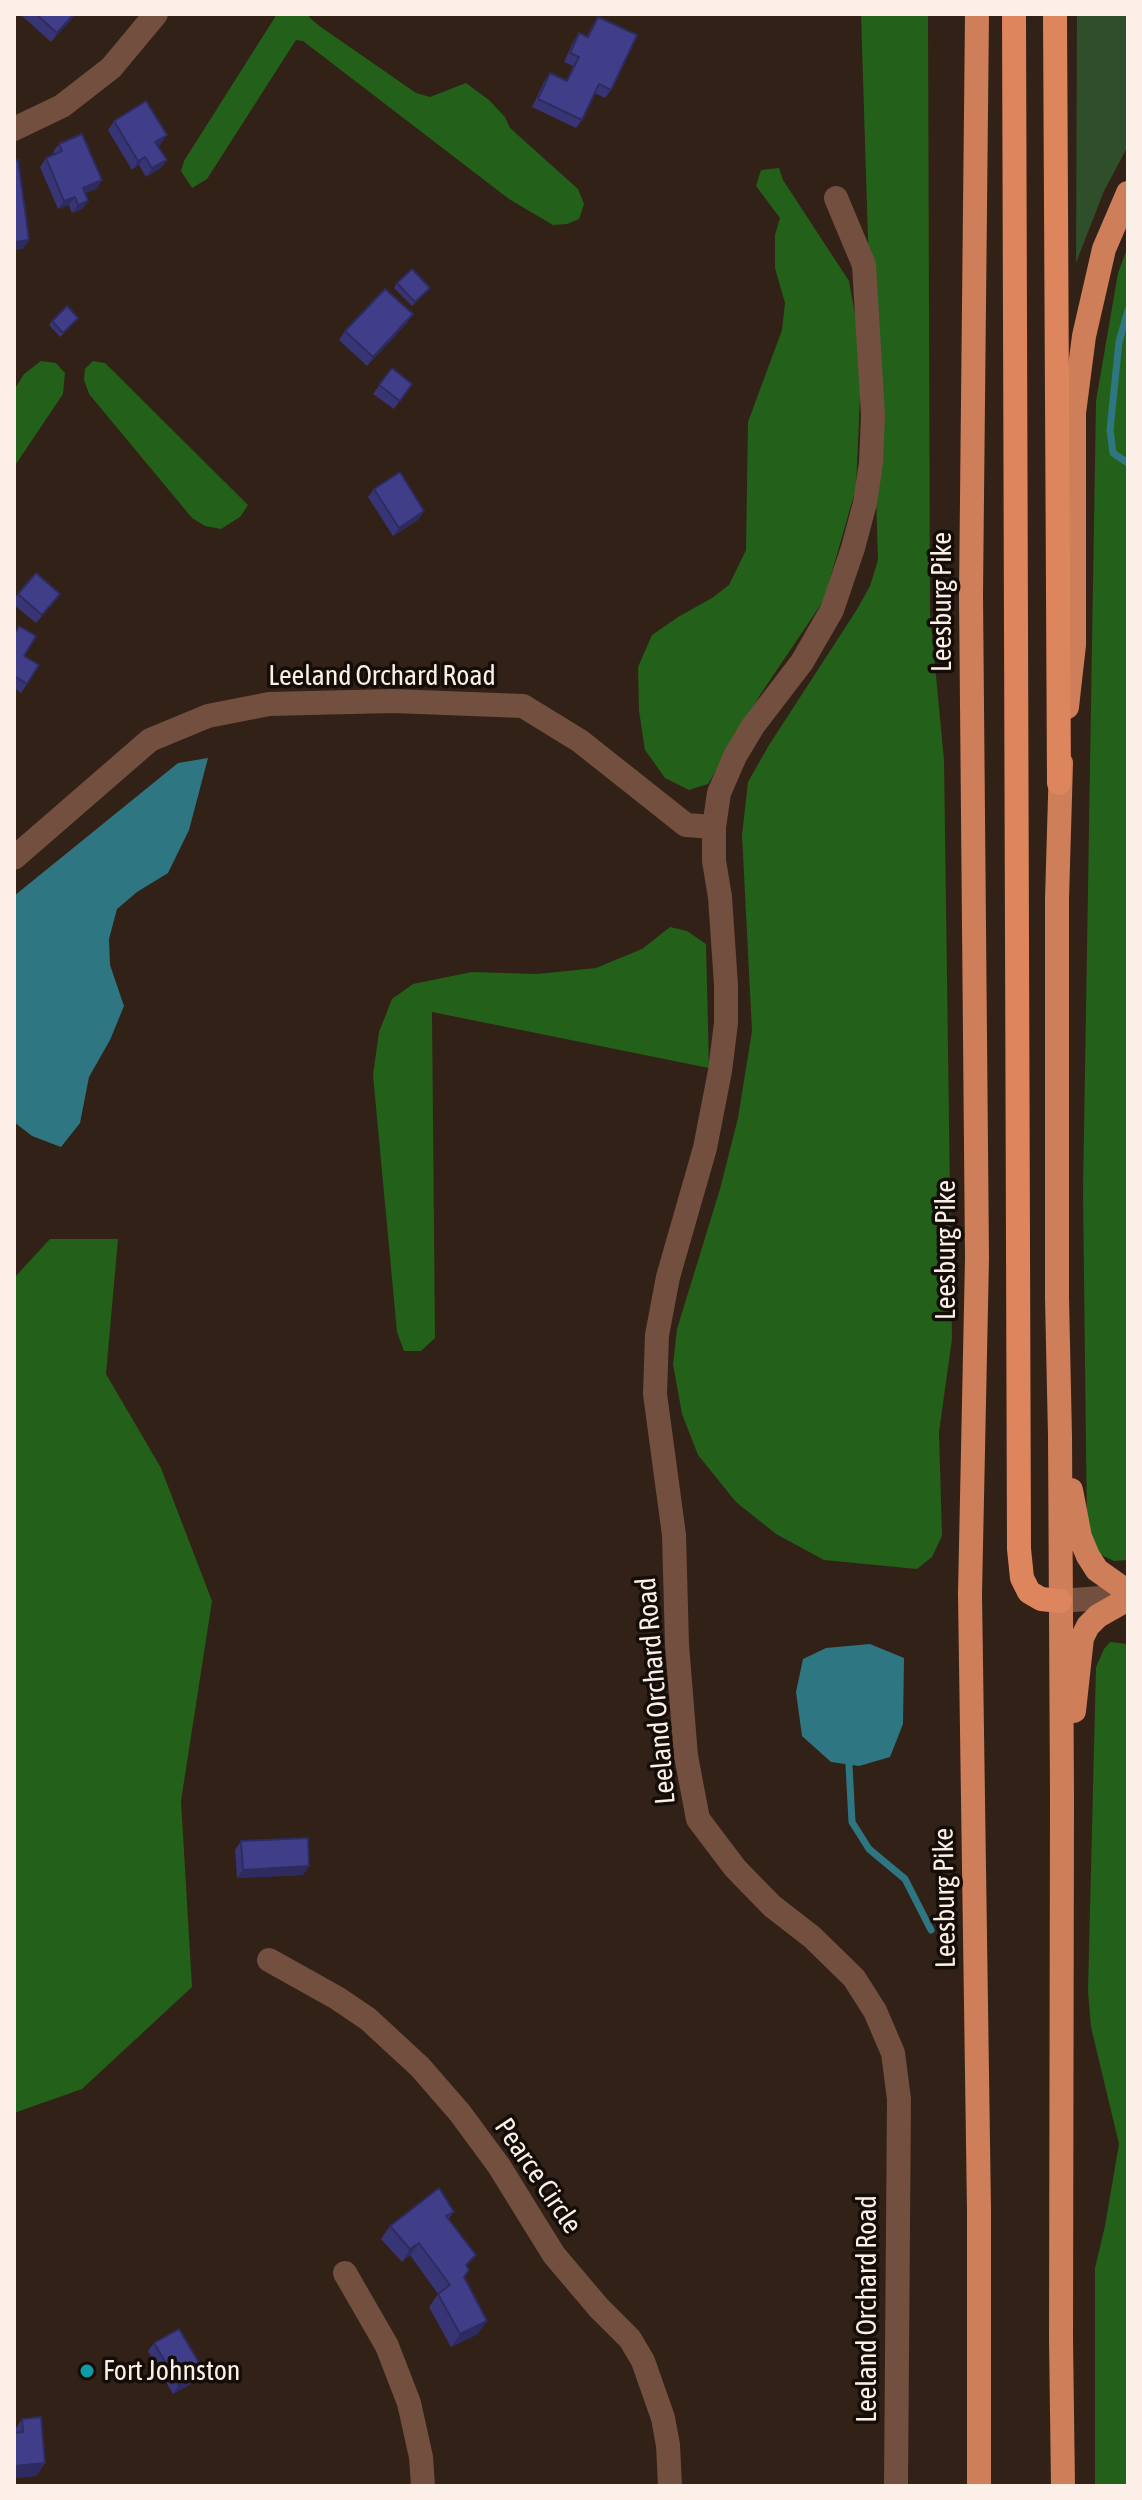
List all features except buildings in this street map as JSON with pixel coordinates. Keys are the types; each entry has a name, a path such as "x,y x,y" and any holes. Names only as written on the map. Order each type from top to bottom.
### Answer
{"highway":[{"name":"Leesburg Pike","path":"977,14 971,610 977,1258 970,1594 979,2210 979,2486"},
{"path":"1014,14 1019,1549 1022,1578 1029,1592 1041,1599 1060,1601"},
{"path":"1055,14 1063,2486"},
{"path":"1059,783 1074,645 1074,413 1084,336 1104,249 1128,193"},
{"path":"1060,1436 1080,1537 1088,1556 1097,1570 1128,1596 1098,1616 1082,1638 1062,1797"}],"street":[{"path":"14,129 62,106 111,68 156,14"},
{"name":"Leeland Orchard Road","path":"836,198 864,265 873,415 865,503 832,610 802,662 753,726 735,756 719,793 714,827 714,861 720,897 726,1023 715,1103 705,1148 668,1277 657,1335 655,1394 674,1535 677,1645 686,1756 698,1819 735,1868 772,1906 812,1937 854,1978 875,2011 893,2053 899,2099 896,2486"},
{"name":"Leeland Orchard Road","path":"14,858 150,740 208,716 269,704 393,701 523,706 580,741 686,825 714,827"},
{"path":"1060,1601 1128,1596"},
{"name":"Pearce Circle","path":"269,1960 368,2019 420,2067 460,2113 499,2166 554,2255 636,2348 663,2418 670,2486"},
{"path":"345,2273 387,2346 409,2403 421,2457 423,2486"}],"green space":[{"path":"277,14 309,14 318,25 416,93 430,97 466,83 489,100 505,117 510,128 578,189 584,204 579,219 553,225 509,199 303,41 296,40 207,179 192,188 181,171 184,161"},
{"path":"861,14 928,14 930,613 944,760 952,1339 939,1432 942,1536 932,1557 917,1569 824,1560 776,1534 736,1502 698,1455 682,1414 673,1364 677,1329 720,1189 738,1118 752,1031 742,835 748,782 856,611 870,586 878,560"},
{"path":"1077,14 1128,14 1128,146 1104,191 1076,263"},
{"path":"779,168 783,180 849,281 862,353 856,488 824,600 760,695 708,784 689,790 665,778 645,750 639,711 638,667 652,635 729,585 746,550 748,422 782,330 785,303 775,268 775,235 780,218 756,186 761,170"},
{"path":"1128,246 1128,1560 1114,1561 1099,1554 1087,1531 1083,1192 1096,401 1118,273"},
{"path":"41,361 56,363 65,373 63,394 14,467 14,390 24,374"},
{"path":"93,361 105,363 248,505 240,517 221,529 205,526 192,518 89,394 84,380 85,369"},
{"path":"670,927 687,931 706,944 709,1068 432,1012 435,1338 421,1351 404,1351 397,1332 373,1075 379,1032 392,999 413,984 472,972 537,974 596,968 642,949"},
{"path":"50,1239 118,1239 106,1374 161,1468 212,1601 181,1801 192,1987 82,2089 14,2113 14,1278"},
{"path":"1110,1642 1128,1644 1128,2486 1095,2486 1095,2268 1119,2144 1091,2027 1088,1991 1096,1667"}],"water":[{"path":"208,758 189,830 168,873 117,909 109,939 110,965 124,1006 110,1040 89,1077 80,1123 61,1147 32,1136 14,1122 14,896 178,763"},
{"path":"870,1644 904,1658 903,1724 890,1757 859,1766 831,1762 802,1736 796,1692 803,1659 826,1648"}],"waterway":[{"path":"1128,310 1119,342 1110,430 1113,453 1128,463"},
{"path":"849,1765 852,1822 869,1849 905,1879 931,1930"}],"place":[{"name":"Fort Johnston","path":"87,2371"}]}
